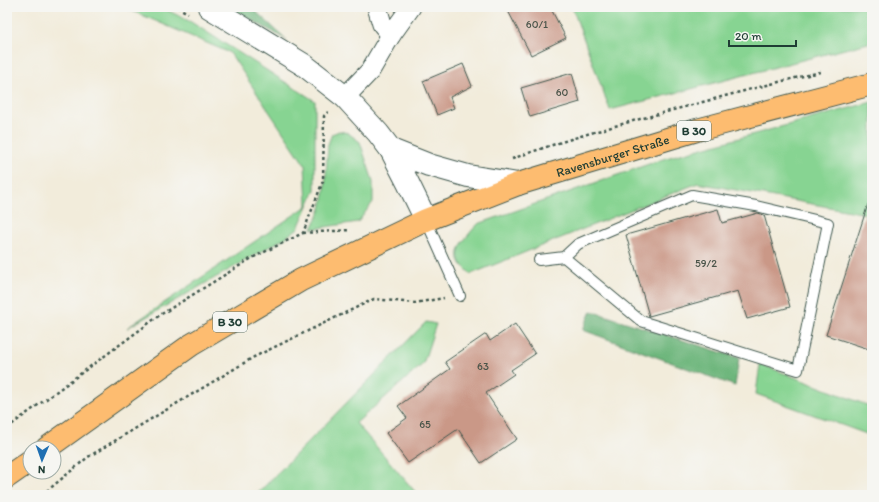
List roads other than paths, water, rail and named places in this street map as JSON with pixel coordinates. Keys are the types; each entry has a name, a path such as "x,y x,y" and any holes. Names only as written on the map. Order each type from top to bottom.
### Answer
{"main road":[{"name":"Ravensburger Straße","path":"426,220 518,184 697,130 872,84"},
{"name":"B 30","path":"58,440 191,345 301,280 426,220"},
{"path":"7,477 22,466"}],"street":[{"path":"209,7 304,65 345,97 392,150 426,220"},
{"path":"377,7 382,24 391,35"},
{"path":"345,97 370,71 391,35 411,7"},
{"path":"392,150 428,165 468,176 518,184"}],"lane":[{"path":"539,260 564,257 578,244 692,195 756,206 828,223 798,370 641,320 564,257"},
{"path":"426,220 460,296"}]}
